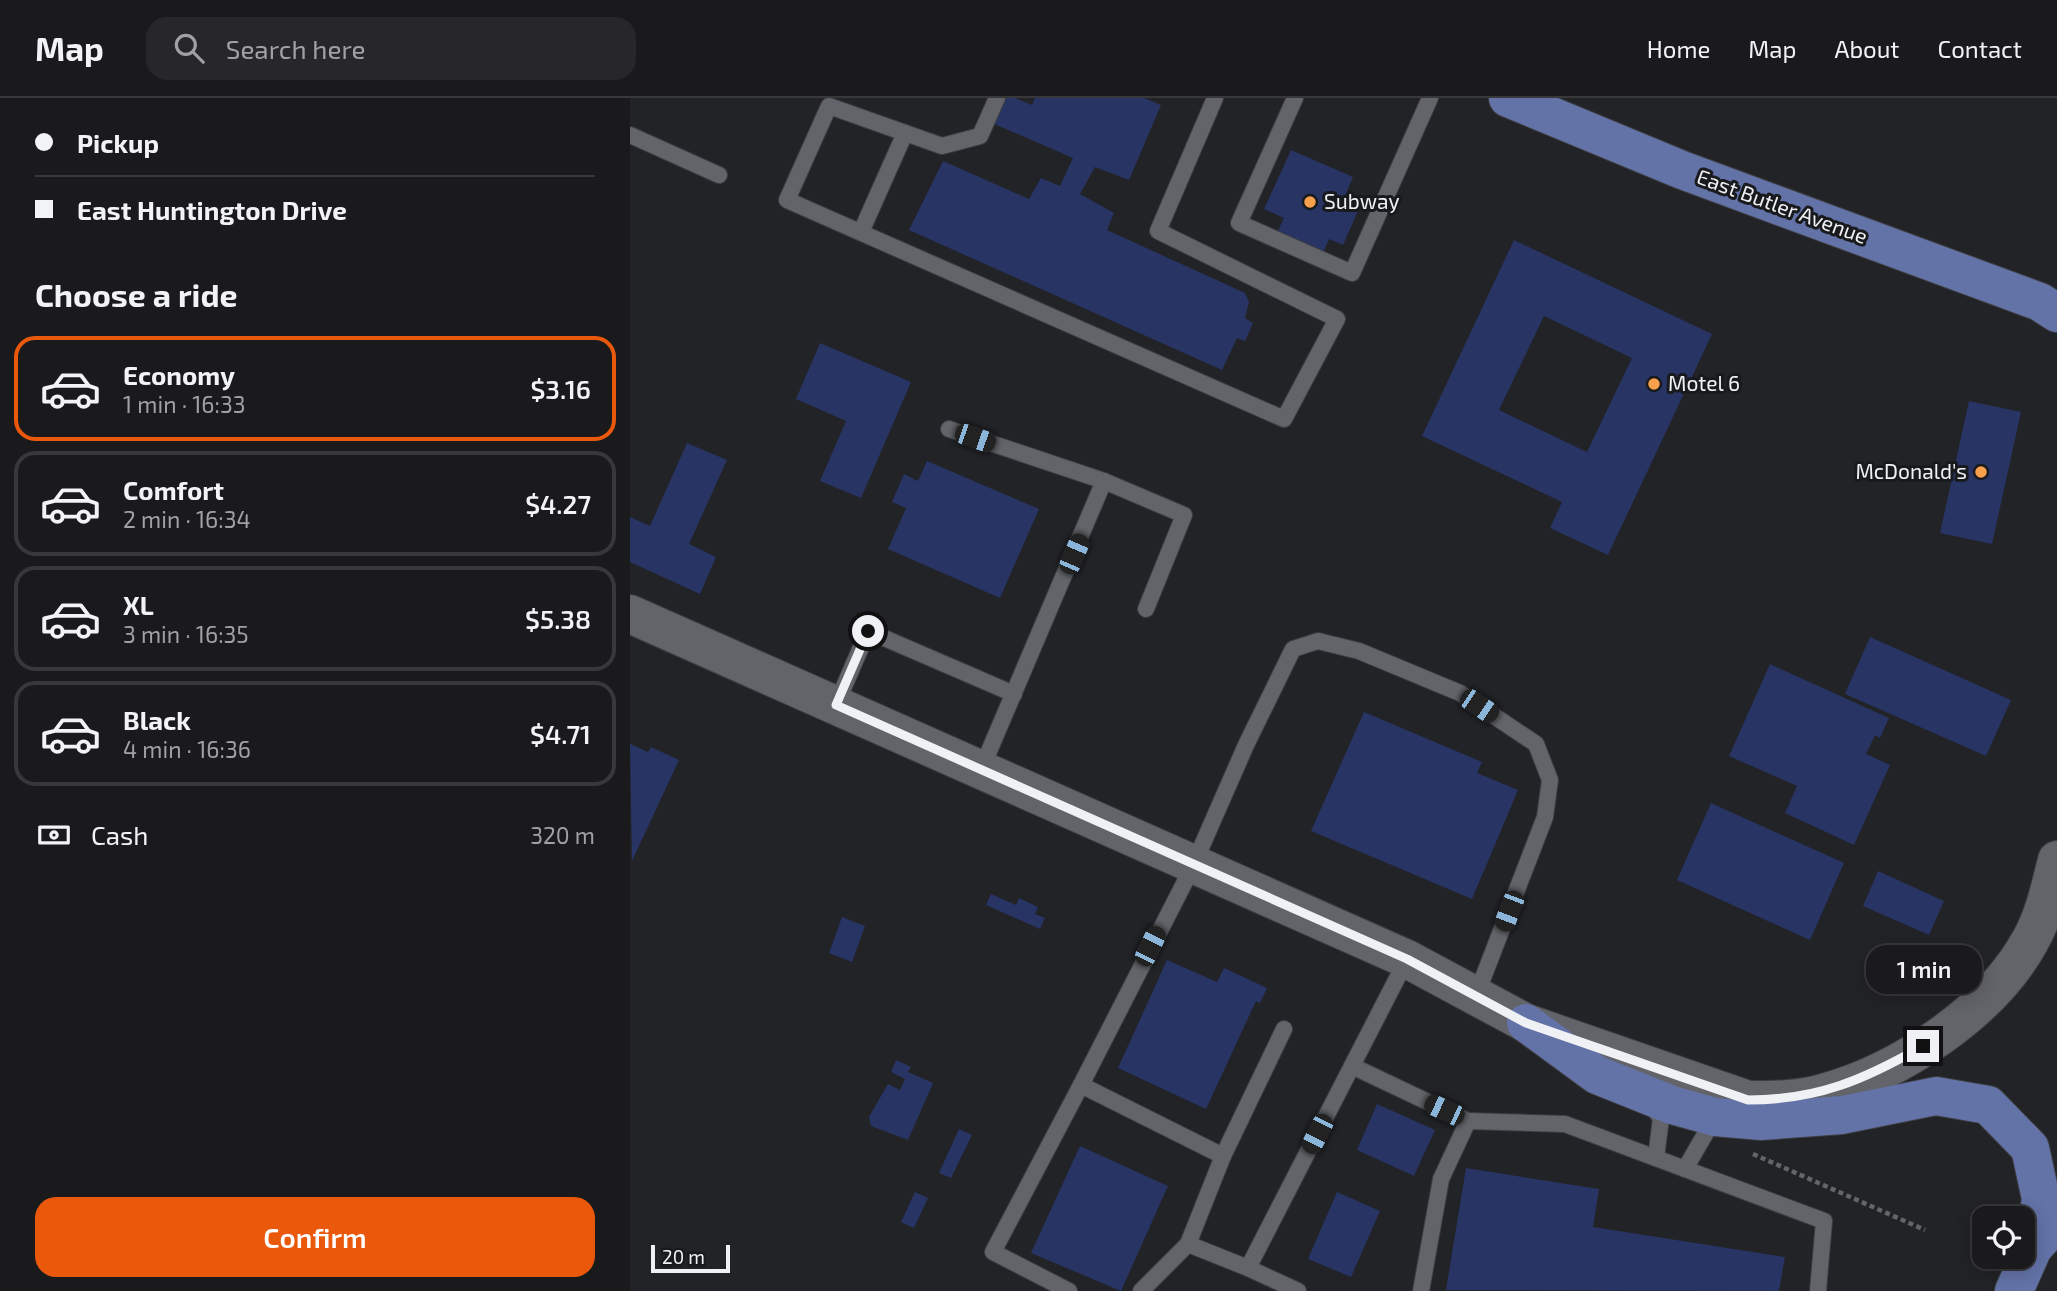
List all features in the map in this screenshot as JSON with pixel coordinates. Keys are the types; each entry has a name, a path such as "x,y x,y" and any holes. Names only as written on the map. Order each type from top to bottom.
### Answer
{"main road":[{"name":"East Butler Avenue","path":"1508,98 1682,170 2040,302 2057,313"},
{"path":"1526,1023 1597,1075 1642,1094 1715,1117 1761,1121 1842,1115 1936,1096 1988,1105 2030,1148 2041,1199 2045,1234 2014,1291"}],"street":[{"path":"630,614 1407,959 1526,1023 1748,1100 1787,1100 1824,1093 1884,1068 1961,1021 2006,979 2031,940 2046,902 2057,860"}],"lane":[{"path":"997,98 980,136 942,146 829,106 787,200 1284,419 1337,319 1158,231 1215,98"},
{"path":"1295,98 1239,223 1352,273 1430,98"},
{"path":"861,232 905,133"},
{"path":"630,135 719,176"},
{"path":"949,429 1104,481 1185,515 1146,609"},
{"path":"981,770 1104,481"},
{"path":"836,705 868,631 1014,694"},
{"path":"1069,1291 993,1252 1193,866 1246,745 1293,649 1318,641 1359,651 1460,693 1536,744 1550,779 1545,817 1476,996"},
{"path":"1248,1268 1407,959"},
{"path":"1141,1291 1188,1244 1223,1156 1284,1029"},
{"path":"1352,1066 1468,1121 1564,1124 1824,1221 1818,1291"},
{"path":"1081,1085 1223,1156"},
{"path":"1642,1094 1661,1118 1656,1158"},
{"path":"1685,1169 1715,1117"},
{"path":"1421,1291 1441,1179 1468,1121"},
{"path":"1188,1244 1298,1291"}],"path":[{"path":"1744,1150 1926,1230"}],"building":[{"path":"1002,98 1015,98 1032,105 1035,98 1144,98 1161,105 1129,180 1095,167 1080,194 1114,213 1107,230 1245,293 1249,302 1245,318 1253,323 1245,341 1237,338 1222,370 909,230 943,161 1029,199 1041,178 1060,186 1073,158 992,123"},
{"name":"Subway","path":"1291,150 1353,177 1344,198 1360,206 1343,245 1329,239 1323,253 1277,233 1284,218 1264,209"},
{"name":"Motel 6","path":"1514,240 1712,334 1608,555 1550,528 1562,502 1422,436","holes":["1544,316 1632,358 1587,452 1499,410"]},
{"path":"820,343 911,382 861,498 820,481 846,421 796,399"},
{"name":"McDonald's","path":"1969,401 2021,412 1992,544 1940,533"},
{"path":"687,443 727,460 689,544 716,557 700,594 630,562 630,517 650,526"},
{"path":"927,461 1039,509 1000,598 888,549 906,508 892,502 904,474 918,481"},
{"path":"1870,637 2011,700 1986,756 1845,694"},
{"path":"1770,664 1889,718 1880,738 1875,735 1866,754 1890,765 1854,845 1785,813 1797,786 1729,756"},
{"path":"1364,712 1482,762 1477,773 1518,790 1472,899 1311,831"},
{"path":"630,744 648,752 651,747 679,760 632,861"},
{"path":"1711,803 1844,863 1810,940 1677,880"},
{"path":"1878,871 1944,901 1929,935 1863,906"},
{"path":"991,894 1016,905 1019,898 1038,907 1035,914 1045,918 1040,929 986,905"},
{"path":"842,917 865,926 852,962 829,953"},
{"path":"1167,960 1217,982 1224,968 1267,988 1260,1003 1256,1001 1206,1109 1118,1068"},
{"path":"896,1060 911,1067 908,1072 933,1083 908,1140 871,1126 869,1117 888,1084 900,1090 905,1079 891,1072"},
{"path":"1377,1104 1435,1130 1414,1176 1357,1150"},
{"path":"959,1129 972,1135 951,1178 939,1173"},
{"path":"1080,1146 1168,1186 1121,1291 1031,1253"},
{"path":"1466,1168 1599,1189 1593,1227 1785,1257 1779,1291 1446,1290"},
{"path":"915,1192 928,1198 914,1228 901,1222"},
{"path":"1337,1192 1380,1211 1351,1277 1308,1259"}],"place":[{"name":"Subway","path":"1310,202"},
{"name":"Motel 6","path":"1654,384"},
{"name":"McDonald's","path":"1981,472"}],"route":[{"path":"868,631 836,705 1407,959 1526,1023 1748,1100 1787,1100 1824,1093 1884,1068 1923,1046"}]}
